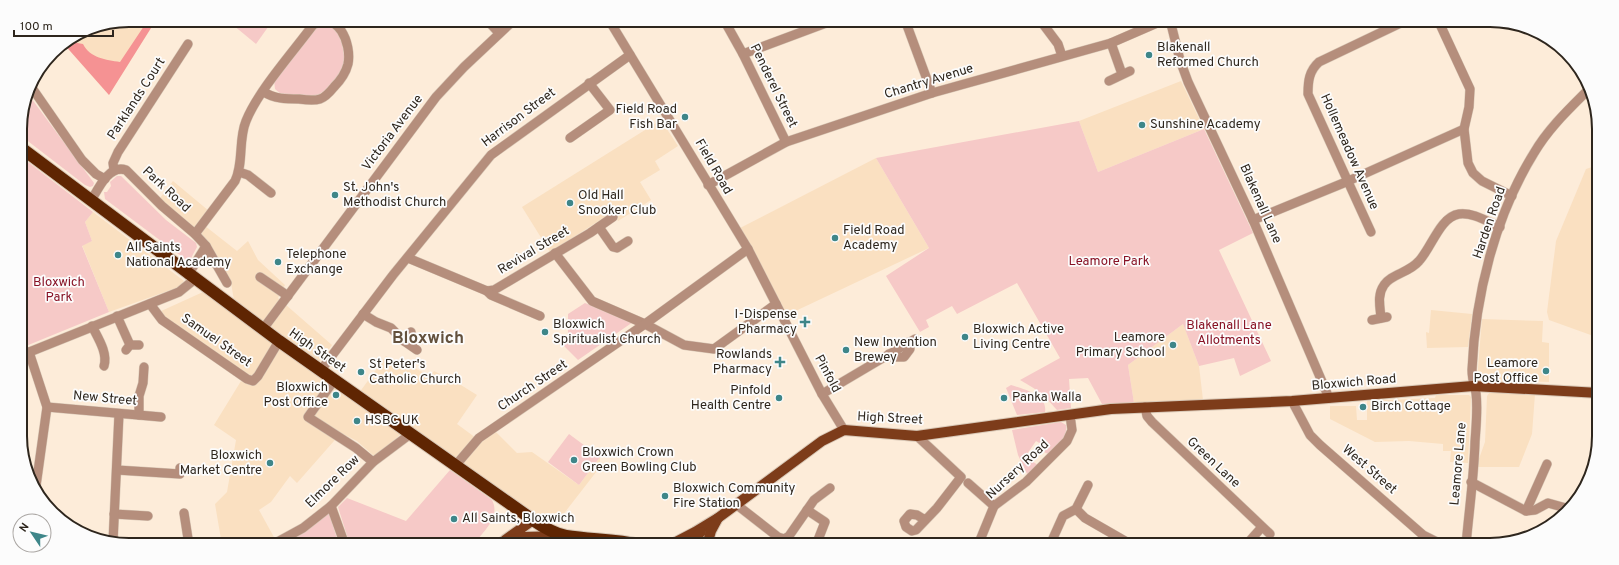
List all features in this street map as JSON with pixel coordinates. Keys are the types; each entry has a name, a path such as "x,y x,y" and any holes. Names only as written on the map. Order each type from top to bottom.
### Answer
{"highway":[{"name":"High Street","path":"27,152 279,341 323,367 335,379 409,434 544,528 566,536 590,538"}],"main road":[{"name":"Bloxwich Road","path":"1111,409 1292,401 1473,386 1592,393"},
{"name":"High Street","path":"684,538 737,505 822,441 844,430 917,436 1111,409"},
{"name":"High Street","path":"695,538 718,518"},
{"path":"709,538 718,518"},
{"path":"508,538 533,520"},
{"path":"520,538 566,536"}],"street":[{"path":"195,234 232,184 239,172 244,127 253,107 312,27"},
{"path":"264,92 269,96 280,98 312,100 323,98 337,83 348,66 348,48 342,29 339,27"},
{"path":"493,27 499,33"},
{"name":"Victoria Avenue","path":"263,329 436,97 506,27"},
{"name":"Field Road","path":"613,27 748,249 789,330"},
{"name":"Penderel Street","path":"728,27 743,54 786,142"},
{"path":"743,54 815,27"},
{"path":"908,27 932,93"},
{"path":"1045,27 1058,44 1062,56"},
{"name":"Chantry Avenue","path":"708,185 786,142 932,93 1111,43 1148,27"},
{"name":"Blakenall Lane","path":"1172,27 1180,60 1188,82 1253,220 1329,398"},
{"name":"Hollemeadow Avenue","path":"1371,232 1346,182 1308,94 1308,80 1312,68 1319,62 1392,27"},
{"path":"1441,27 1470,89 1469,107 1464,129 1468,163 1473,173 1490,186 1512,196"},
{"path":"1108,81 1126,72 1111,43"},
{"name":"Parklands Court","path":"114,170 114,163 118,152 188,44"},
{"name":"Harrison Street","path":"323,367 494,151 630,55"},
{"path":"570,138 610,110 589,83"},
{"path":"35,91 82,160 96,174 105,179"},
{"name":"Harden Road","path":"1473,386 1472,371 1477,315 1500,227 1512,196 1534,153 1544,138 1585,93"},
{"path":"1253,220 1346,182 1464,129"},
{"path":"91,201 105,179 114,170"},
{"name":"Park Road","path":"114,170 126,170 162,206 195,234 206,246 219,275 227,283"},
{"path":"239,172 248,176 271,193"},
{"path":"1380,318 1380,294 1385,284 1394,277 1408,272 1418,263 1437,236 1443,223 1450,217 1460,213 1473,215 1500,227"},
{"name":"Revival Street","path":"487,290 500,287 600,227 613,217"},
{"path":"600,227 613,247 617,248 628,241"},
{"path":"27,353 179,292 192,277 206,246"},
{"name":"Church Street","path":"455,466 479,438 644,324 748,249"},
{"path":"555,253 592,301 644,324 684,345 714,349 776,304"},
{"path":"408,258 487,290 491,295 540,316"},
{"path":"260,277 288,296"},
{"name":"Samuel Street","path":"150,304 162,320 247,379 253,381 258,376 279,341"},
{"path":"364,314 376,322 391,328 404,341 417,350"},
{"path":"117,316 132,347"},
{"path":"92,326 106,360 104,366"},
{"name":"Pinfold","path":"789,330 822,394 844,430"},
{"path":"404,341 411,332"},
{"path":"822,394 912,341"},
{"path":"27,359 47,407 37,479"},
{"path":"139,415 139,396 143,382 144,367"},
{"path":"335,379 308,417 356,448 373,462"},
{"name":"Leamore Lane","path":"1467,538 1476,408 1476,392 1473,386"},
{"name":"West Street","path":"1292,401 1310,435 1423,535 1429,538"},
{"name":"New Street","path":"47,407 161,417"},
{"name":"Green Lane","path":"1145,407 1147,416 1152,422 1270,534"},
{"path":"112,536 119,414"},
{"name":"Nursery Road","path":"981,538 994,506 1026,482 1067,441 1072,430 1070,415"},
{"name":"Elmore Row","path":"285,538 303,528 331,506 373,462 409,434"},
{"path":"917,436 961,477 925,520"},
{"path":"1526,510 1546,464"},
{"path":"117,470 180,474 180,468"},
{"path":"1471,482 1526,510 1535,510 1548,503 1563,507"},
{"path":"968,483 994,506"},
{"path":"1053,538 1063,516 1076,509 1088,485"},
{"path":"784,538 789,536 818,497 830,488"},
{"path":"737,505 780,538"},
{"path":"331,506 342,538"},
{"path":"1076,509 1085,518 1120,538"},
{"path":"807,510 825,522 819,538"},
{"path":"114,514 148,516"},
{"path":"183,517 188,538"},
{"path":"1252,538 1262,527"}],"shaded area":[{"path":"129,27 152,27 109,95 67,48 90,35 103,30"},
{"path":"143,27 152,27 109,95 67,48 75,43 83,44 86,49 99,58 120,62"},
{"name":"Sunshine Academy","path":"1181,81 1204,129 1098,172 1079,121"},
{"path":"661,120 678,146 655,161 660,170 640,182 651,200 618,221 613,212 550,252 522,207"},
{"name":"Field Road Academy","path":"876,158 929,248 787,315 740,228"},
{"path":"1592,167 1592,335 1549,320 1547,312 1556,241 1586,169"},
{"path":"173,181 209,211 200,222 237,251 248,241 258,260 285,285 278,298 332,345 318,364 234,300 231,283 210,246 160,198"},
{"name":"All Saints National Academy","path":"93,212 184,281 179,287 109,312 82,245 92,241 85,222"},
{"path":"203,292 275,341 255,376 246,374 166,320 159,312"},
{"path":"1431,310 1472,314 1468,347 1427,348 1426,332 1429,333"},
{"path":"1482,319 1543,321 1542,342 1549,343 1549,382 1477,380"},
{"name":"Leamore Primary School","path":"1183,324 1199,366 1203,400 1134,403 1128,365"},
{"path":"280,345 401,434 375,457 357,441 341,433 297,483 290,476 271,502 259,510 274,538 221,538 215,504 227,492 236,440 214,425 241,381 251,384"},
{"path":"386,356 402,367 405,363 430,376 434,371 477,395 457,424 476,438 455,458 359,393"},
{"path":"1490,392 1535,394 1532,434 1519,467 1476,467 1485,442 1487,396"},
{"path":"1436,395 1469,395 1471,397 1468,463 1450,462 1451,451 1443,451 1443,444 1409,441 1375,442 1330,419 1330,406 1356,406 1357,420 1367,420 1367,401 1435,398"},
{"path":"495,431 517,453 532,452 579,485 600,457 600,467 562,516 551,524 542,521 462,463 483,440"}],"green space":[{"path":"235,27 268,27 256,44"},
{"path":"313,27 332,27 336,30 342,43 345,61 339,74 326,90 316,96 281,94 275,89 274,80"},
{"path":"32,99 94,183 93,186 90,187 85,185 27,140 27,123"},
{"name":"Leamore Park","path":"1079,121 1098,172 1204,129 1253,233 1219,250 1271,361 1240,376 1234,358 1199,366 1183,324 1128,365 1134,403 1102,404 1088,378 1069,379 1071,408 1057,410 1040,393 1020,380 1060,358 1017,283 957,314 952,306 926,320 929,327 920,332 886,276 929,248 876,158"},
{"name":"Bloxwich Park","path":"27,161 93,212 85,222 92,241 82,246 109,312 27,346"},
{"path":"117,176 121,176 166,220 196,243 197,247 190,260 185,259 105,199 104,192 107,192 111,186 110,182"},
{"path":"585,303 633,322 578,360 562,344 568,341 568,314"},
{"path":"1011,385 1039,397 1045,406 1045,412 1017,415 1006,388"},
{"path":"1061,422 1066,425 1066,430 1064,438 1055,448 1048,454 1044,452 1046,447 1036,441 1025,457 1038,465 1028,476 1018,455 1012,430"},
{"name":"Bloxwich Crown Green Bowling Club","path":"569,434 600,457 579,485 548,462"},
{"path":"450,470 492,500 494,506 493,518 479,538 348,538 338,507 347,498 406,521"},
{"path":"329,513 337,538 289,538"}],"place":[{"name":"Blakenall Reformed Church","path":"1149,55"},
{"name":"Field Road Fish Bar","path":"685,117"},
{"name":"Sunshine Academy","path":"1142,125"},
{"name":"St. John's Methodist Church","path":"335,195"},
{"name":"Old Hall Snooker Club","path":"570,203"},
{"name":"Field Road Academy","path":"835,238"},
{"name":"All Saints National Academy","path":"118,255"},
{"name":"Telephone Exchange","path":"278,262"},
{"name":"I-Dispense Pharmacy","path":"805,322"},
{"name":"Bloxwich Spiritualist Church","path":"545,332"},
{"name":"Bloxwich Active Living Centre","path":"965,337"},
{"name":"Leamore Primary School","path":"1173,345"},
{"name":"New Invention Brewey","path":"846,350"},
{"name":"Rowlands Pharmacy","path":"780,362"},
{"name":"Leamore Post Office","path":"1546,371"},
{"name":"St Peter's Catholic Church","path":"361,372"},
{"name":"Bloxwich Post Office","path":"336,395"},
{"name":"Pinfold Health Centre","path":"779,398"},
{"name":"Panka Walla","path":"1004,398"},
{"name":"Birch Cottage","path":"1363,407"},
{"name":"HSBC UK","path":"357,421"},
{"name":"Bloxwich Crown Green Bowling Club","path":"574,460"},
{"name":"Bloxwich Market Centre","path":"270,463"},
{"name":"Bloxwich Community Fire Station","path":"665,496"},
{"name":"All Saints, Bloxwich","path":"454,519"}],"district":[{"name":"Bloxwich","path":"428,339"}],"park label":[{"name":"Blakenall Lane Allotments","path":"1229,334"}]}
